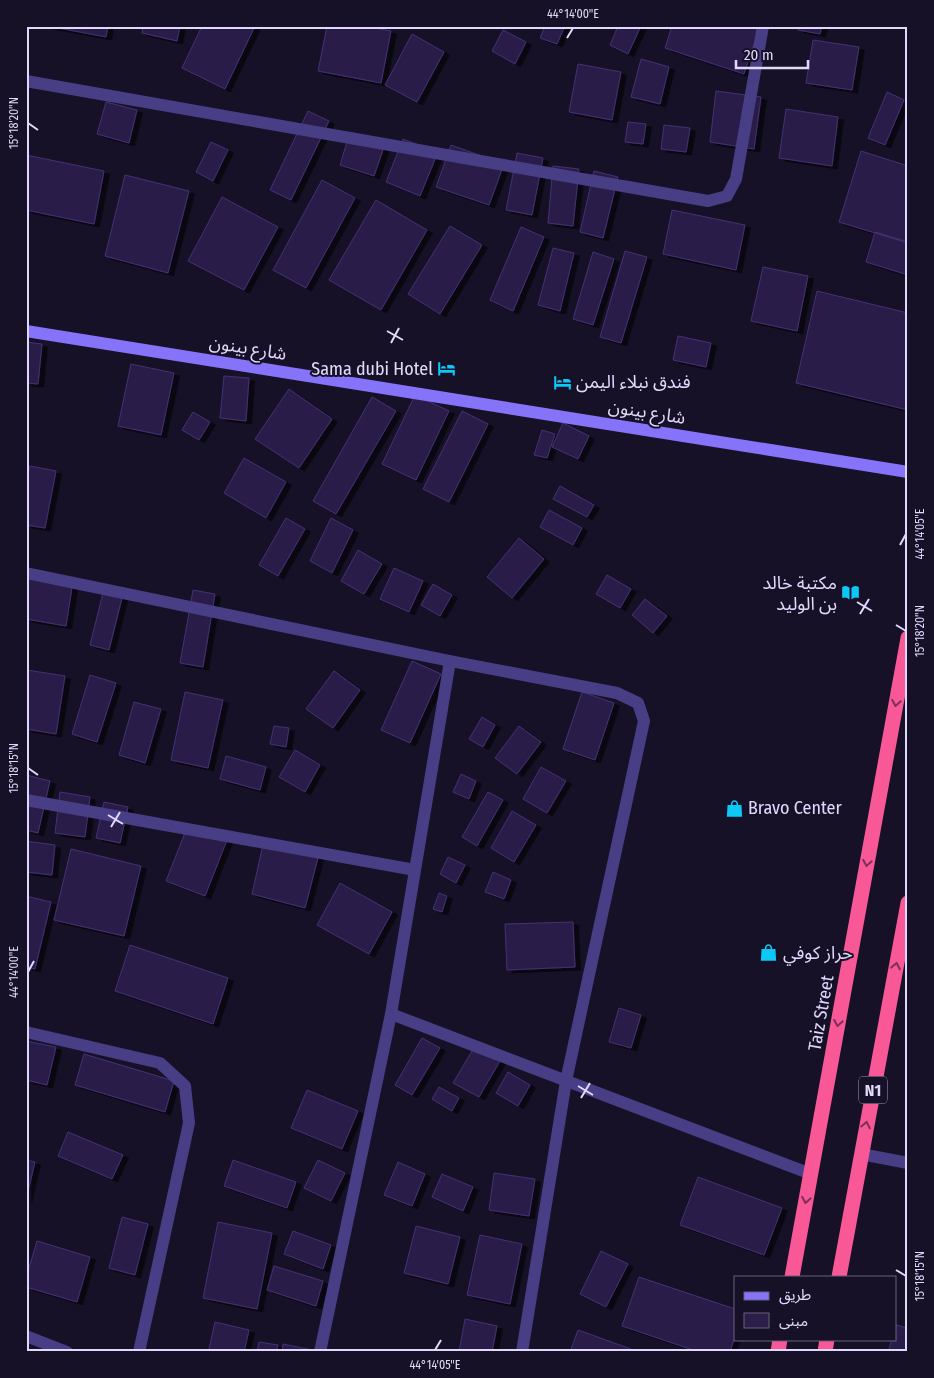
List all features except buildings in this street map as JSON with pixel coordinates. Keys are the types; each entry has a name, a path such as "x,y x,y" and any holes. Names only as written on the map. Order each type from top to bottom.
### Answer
{"highway":[{"name":"Taiz Street","path":"792,1276 908,638"},
{"name":"N1","path":"839,1276 908,903"}],"street":[{"path":"26,81 708,201 727,196 736,179 763,26"},
{"name":"شارع بينون","path":"26,331 908,472"},
{"path":"26,573 450,661 617,693 638,703 644,721 566,1080 522,1352"},
{"path":"320,1352 391,1014 450,661"},
{"path":"26,800 415,870"},
{"path":"391,1014 811,1174"},
{"path":"26,1032 160,1063 185,1086 190,1123 139,1352"},
{"path":"861,1154 908,1163"},
{"path":"26,1336 67,1352"}],"place":[{"name":"Sama dubi Hotel","path":"447,369"},
{"name":"فندق نبلاء اليمن","path":"562,382"},
{"name":"مكتبة خالد بن الوليد","path":"851,593"},
{"name":"Bravo Center","path":"734,808"},
{"name":"حراز كوفي","path":"769,953"}]}
